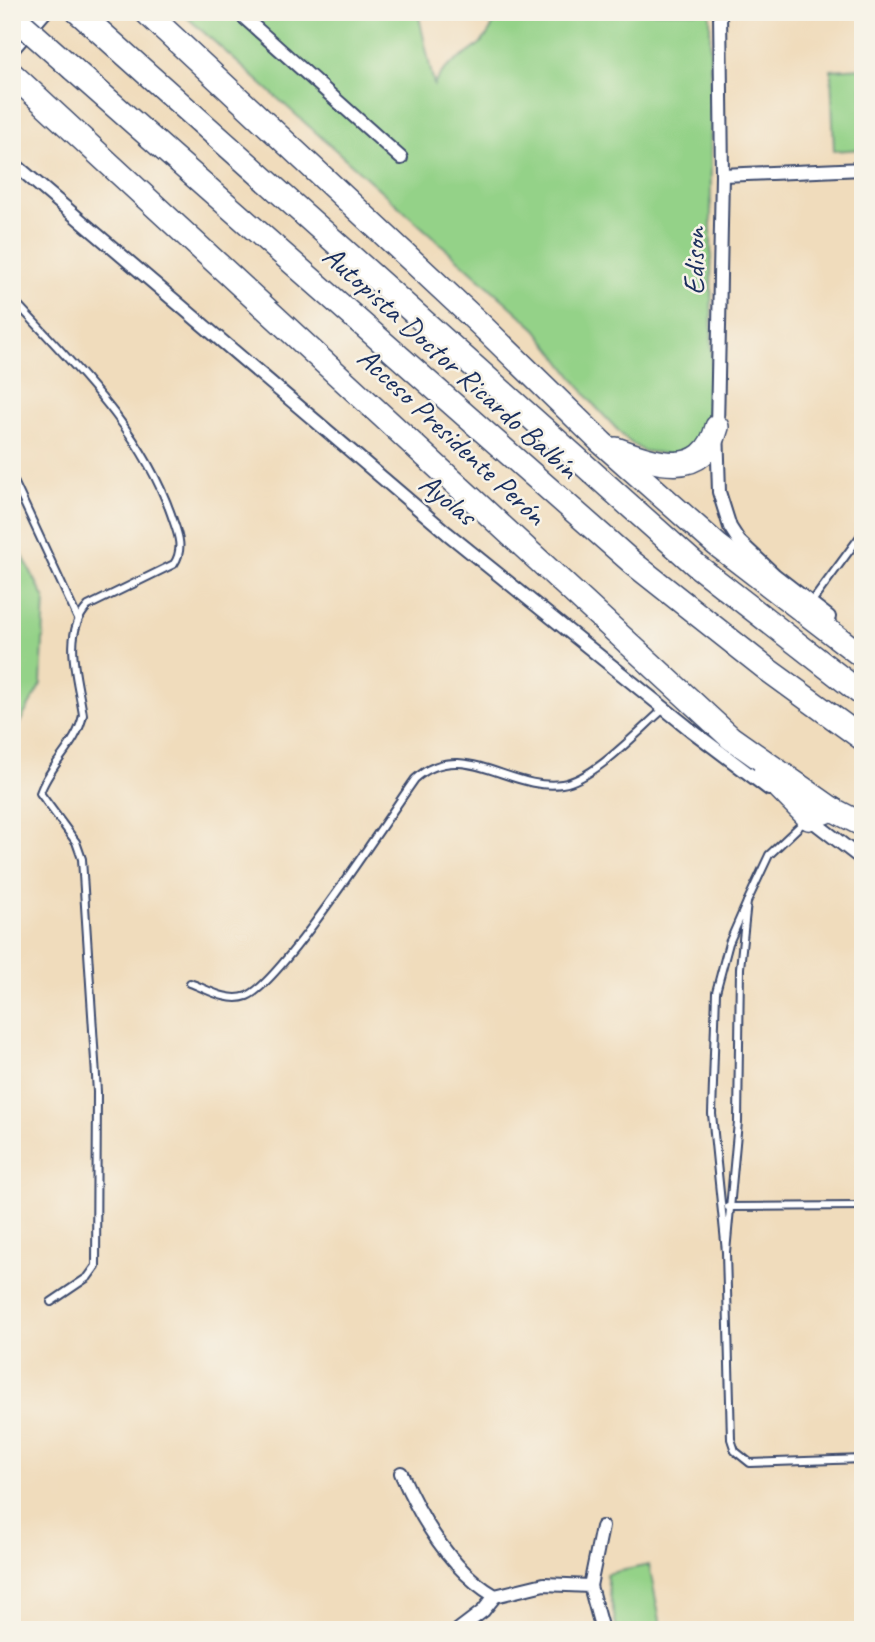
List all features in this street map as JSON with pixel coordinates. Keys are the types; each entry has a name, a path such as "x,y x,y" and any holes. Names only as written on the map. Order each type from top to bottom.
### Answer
{"highway":[{"name":"Autopista Doctor Ricardo Balbín","path":"78,12 695,565 863,695"},
{"path":"146,12 481,325 602,443 717,545 863,657"},
{"name":"Autopista Doctor Ricardo Balbín","path":"12,15 624,556 768,670 863,738"},
{"name":"Acceso Presidente Perón","path":"12,74 731,738 832,809 863,825"},
{"path":"602,443 654,463 682,463 696,458 712,444 717,427"},
{"path":"731,738 809,818 832,809"}],"street":[{"path":"12,50 45,12"},
{"path":"238,12 401,158"},
{"name":"Edison","path":"720,12 722,175 717,427 719,492 730,527 746,548 811,603"},
{"name":"Ayolas","path":"12,162 437,524 665,708 863,860"},
{"path":"722,175 863,169"},
{"path":"811,603 863,643"},
{"path":"401,1473 415,1506 465,1575 495,1595"},
{"path":"602,1527 590,1586 602,1630"},
{"path":"458,1630 483,1611 495,1595 544,1584 590,1586"}],"lane":[{"path":"12,298 116,411 139,446 165,497 180,541 181,553 174,564 88,606 77,617 72,631 83,715 80,728 44,782 40,793 76,842 82,859 97,1092 96,1266 88,1277 51,1302"},
{"path":"12,477 77,617"},
{"path":"811,603 861,535"},
{"path":"190,983 236,998 249,995 282,966 415,779 424,771 440,763 459,761 548,785 565,783 586,775 665,708"},
{"path":"809,818 769,855 729,943 716,992 712,1114 726,1252 731,1439 735,1451 750,1463 863,1459"},
{"path":"726,1252 738,1122 740,968 747,902"},
{"path":"720,1207 863,1206"}],"green space":[{"path":"181,12 418,12 434,85 449,66 485,39 497,12 710,12 712,418 700,442 675,455 643,451 627,440 594,405 536,329"},
{"path":"863,68 863,149 834,151 831,70"},
{"path":"12,535 45,599 41,684 12,737"},
{"path":"649,1565 662,1630 617,1630 606,1574"}]}
